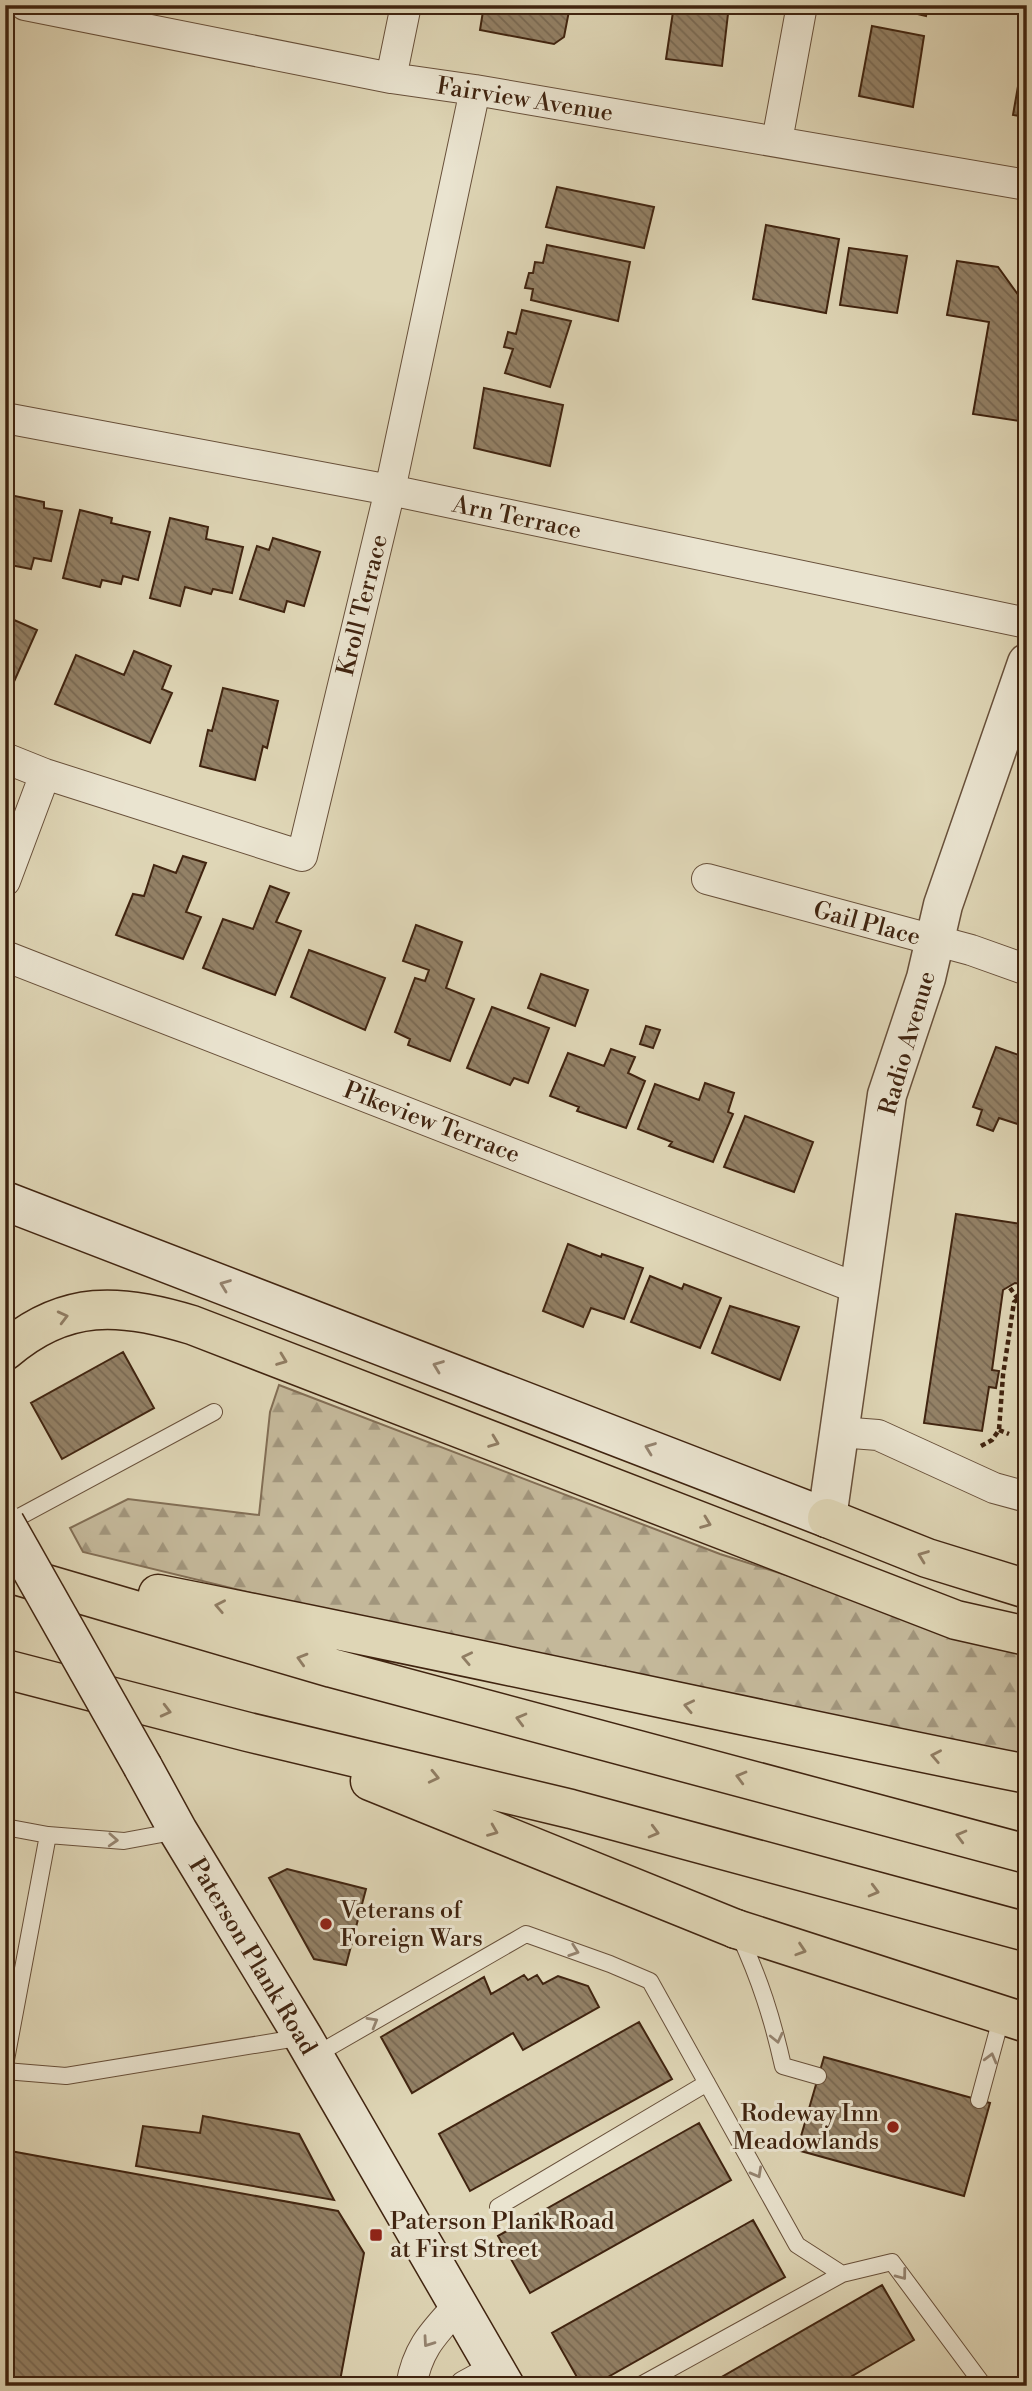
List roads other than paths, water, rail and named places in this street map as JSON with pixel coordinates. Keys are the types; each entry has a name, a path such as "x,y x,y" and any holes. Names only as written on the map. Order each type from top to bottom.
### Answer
{"main road":[{"name":"Radio Avenue","path":"827,1518 887,1095 926,978 943,905 1027,663"},
{"path":"5,1201 701,1467 927,1558 1027,1589"},
{"path":"5,1351 27,1333 51,1320 78,1313 106,1309 133,1310 164,1317 205,1330 956,1620 1027,1636"},
{"name":"Paterson Plank Road","path":"6,1524 178,1831 309,2046 459,2305 489,2380"},
{"path":"5,1564 346,1631 793,1728 1027,1774"},
{"path":"5,1572 332,1668 1027,1854"},
{"path":"5,1669 248,1732 571,1810 1027,1932"},
{"path":"248,1732 736,1928 1014,2019"}],"street":[{"name":"Fairview Avenue","path":"25,5 391,79 475,90 1027,185"},
{"path":"391,79 406,5"},
{"path":"777,141 802,5"},
{"name":"Kroll Terrace","path":"45,774 302,856 390,491 475,90"},
{"name":"Arn Terrace","path":"5,418 390,491 1027,623"},
{"path":"5,758 45,774 5,881"},
{"name":"Gail Place","path":"707,879 971,950 1027,970"},
{"name":"Pikeview Terrace","path":"5,956 859,1289"},
{"path":"839,1432 878,1435 994,1488 1027,1497"},
{"path":"411,2386 414,2369 425,2343 459,2305"}],"lane":[{"path":"6,1524 214,1412"},
{"path":"5,1827 48,1835 124,1841 178,1831"},
{"path":"5,2065 48,1835"},
{"path":"736,1928 767,2001 783,2066 818,2076"},
{"path":"5,2071 66,2076 309,2046 526,1934 650,1981 797,2245 842,2274"},
{"path":"979,2100 1014,2019"},
{"path":"498,2207 707,2083"},
{"path":"639,2386 842,2274 892,2262 984,2386"}],"place":[{"name":"Veterans of Foreign Wars","path":"326,1924"},
{"name":"Rodeway Inn Meadowlands","path":"893,2127"},
{"name":"Paterson Plank Road at First Street","path":"376,2235"}]}
